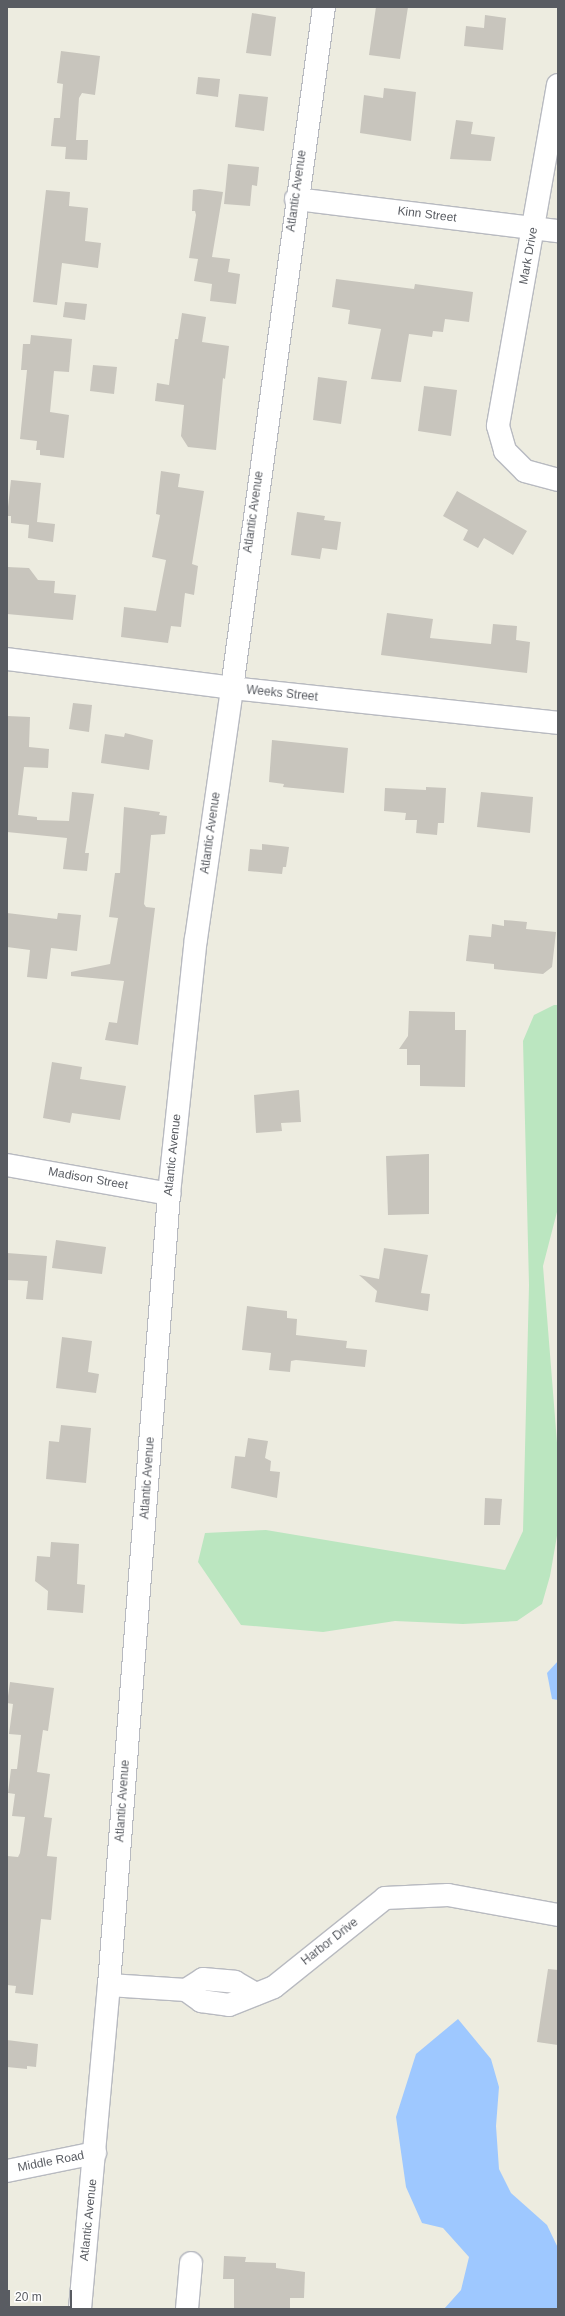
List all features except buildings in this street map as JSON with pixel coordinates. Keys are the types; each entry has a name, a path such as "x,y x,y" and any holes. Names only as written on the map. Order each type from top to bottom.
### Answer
{"street":[{"name":"Atlantic Avenue","path":"80,2309 109,1985 169,1194 196,939 232,688 296,199 324,7"},
{"name":"Mark Drive","path":"558,85 535,228 498,426 505,451 525,472 558,480"},
{"name":"Kinn Street","path":"296,199 558,231"},
{"name":"Weeks Street","path":"7,660 232,688 558,723"},
{"name":"Madison Street","path":"7,1165 169,1194"},
{"name":"Harbor Drive","path":"109,1985 186,1990 202,2002 229,2005 274,1987 385,1898 448,1895 558,1915"},
{"name":"Middle Road","path":"7,2171 95,2154"},
{"path":"187,2309 191,2263"}],"green space":[{"path":"554,1005 558,1005 558,1208 543,1266 558,1455 558,1530 550,1576 542,1604 517,1621 463,1624 395,1621 323,1632 241,1625 198,1562 205,1533 266,1530 505,1570 523,1531 529,1285 523,1041 534,1015"}],"water":[{"path":"558,1661 558,1700 552,1699 547,1673"},
{"path":"458,2019 491,2059 499,2087 496,2126 499,2169 511,2193 547,2225 558,2248 558,2309 444,2309 461,2290 469,2257 443,2228 422,2223 406,2187 396,2117 416,2054"}]}
